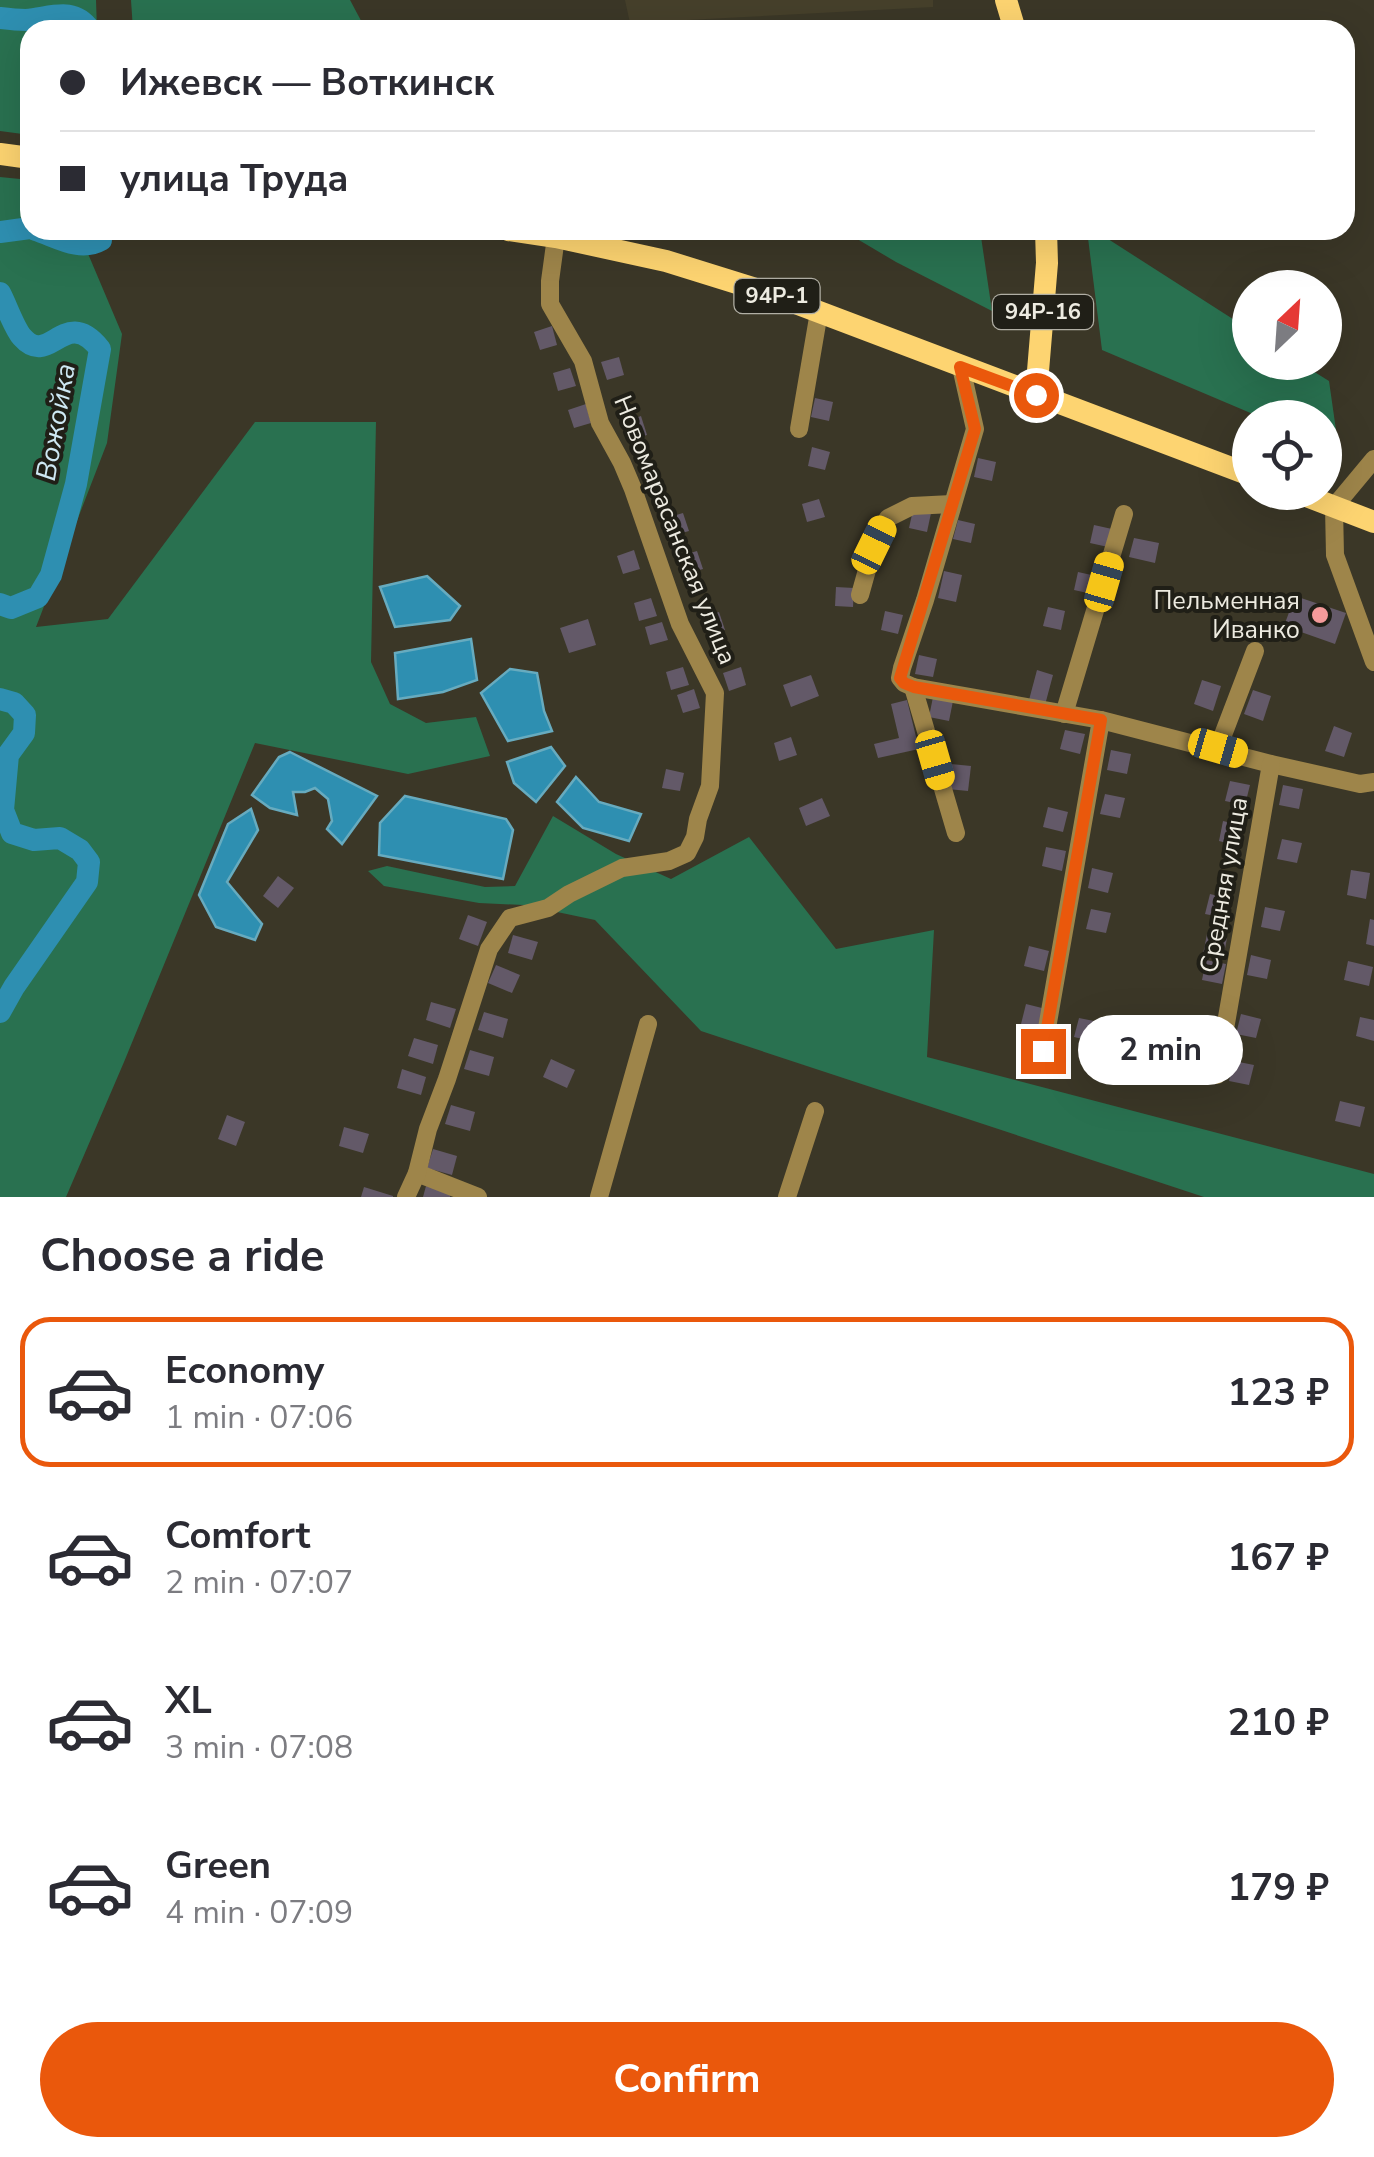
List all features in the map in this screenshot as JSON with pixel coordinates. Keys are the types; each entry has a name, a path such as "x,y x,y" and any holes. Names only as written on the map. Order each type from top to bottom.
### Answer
{"main road":[{"name":"94Р-1","path":"565,240 666,262 769,293 1232,468"},
{"name":"94Р-16","path":"1036,395 1046,240"},
{"path":"1342,510 1374,522"}],"street":[{"name":"Новомарасанская улица","path":"406,1197 489,950 510,918 548,908 622,868 669,861 687,853 710,786 715,693 680,624 633,489 600,423 583,361 550,304 556,240"},
{"path":"799,428 820,312"},
{"path":"956,833 907,683 975,429 960,367"},
{"path":"1342,497 1374,459"},
{"path":"860,595 874,545 888,518 912,506 952,504"},
{"path":"1334,510 1335,556 1374,662"},
{"path":"1064,714 1124,514"},
{"path":"1218,748 1255,651"},
{"path":"907,683 1101,720 1360,784 1374,782"},
{"path":"1043,1051 1101,720"},
{"name":"Средняя улица","path":"1217,1075 1271,764"},
{"path":"599,1197 648,1024"},
{"path":"787,1197 815,1111"},
{"path":"417,1172 478,1197"}],"shaded area":[{"path":"625,0 933,0 933,7 629,20"}],"green space":[{"path":"0,0 96,0 97,20 20,20 20,134 0,131"},
{"path":"131,0 350,0 361,20 132,20"},
{"path":"0,177 20,179 20,240 82,240 122,334 107,443 36,627 108,619 255,422 376,422 371,662 390,704 426,723 476,717 490,756 408,774 255,743 66,1197 0,1197"},
{"path":"859,240 981,240 992,311"},
{"path":"1088,240 1110,240 1232,318 1232,380 1329,381 1332,400 1232,400 1232,405 1102,350"},
{"path":"553,816 616,854 671,879 749,837 836,949 934,930 927,1057 1374,1174 1374,1197 1204,1197 701,1031 595,920 524,905 479,903 384,886 368,871 387,866 485,887 515,886"}],"water":[{"path":"427,576 460,606 450,620 395,627 380,587"},
{"path":"471,639 477,680 443,692 398,699 395,653"},
{"path":"510,669 537,673 552,731 508,741 481,693"},
{"path":"551,747 565,766 536,802 514,783 507,762"},
{"path":"290,752 377,796 342,844 327,829 332,821 328,799 315,788 293,792 297,815 270,808 252,795 279,757"},
{"path":"576,777 599,802 641,814 629,841 583,828 557,802"},
{"path":"405,796 506,819 513,830 503,879 379,855 380,823"},
{"path":"251,809 258,830 227,882 262,924 255,940 216,927 199,895 228,824"}],"building":[{"path":"552,326 557,345 540,350 534,332"},
{"path":"619,357 624,375 607,380 601,362"},
{"path":"570,368 576,386 558,391 553,373"},
{"path":"815,398 833,402 829,421 811,417"},
{"path":"1024,401 1040,407 1035,421 1018,415"},
{"path":"586,404 591,423 574,428 568,410"},
{"path":"641,416 647,435 629,440 624,422"},
{"path":"812,447 830,452 825,470 808,466"},
{"path":"978,458 996,462 992,481 974,477"},
{"path":"819,499 825,517 807,522 802,504"},
{"path":"913,510 931,513 927,532 909,528"},
{"path":"683,513 689,531 671,536 666,518"},
{"path":"958,520 975,524 971,543 953,539"},
{"path":"1094,525 1112,529 1108,547 1090,543"},
{"path":"1134,538 1159,543 1155,563 1129,557"},
{"path":"634,550 640,569 623,574 617,556"},
{"path":"697,551 703,569 685,574 680,556"},
{"path":"944,571 962,575 956,602 938,598"},
{"path":"1078,572 1096,576 1092,594 1074,590"},
{"path":"836,587 854,588 853,607 835,606"},
{"path":"1295,596 1346,613 1335,644 1284,626"},
{"path":"651,598 657,616 639,621 634,603"},
{"path":"1048,607 1065,611 1061,630 1043,626"},
{"path":"885,611 903,615 898,634 881,630"},
{"path":"719,612 725,630 707,635 702,617"},
{"path":"588,619 596,645 569,653 560,628"},
{"path":"662,622 668,640 650,645 645,627"},
{"path":"919,655 937,659 933,677 915,674"},
{"path":"683,667 689,685 671,690 666,672"},
{"path":"741,667 746,685 729,691 723,673"},
{"path":"1037,670 1053,675 1045,705 1029,700"},
{"path":"811,675 819,696 791,707 783,685"},
{"path":"1202,680 1221,686 1213,711 1194,704"},
{"path":"694,689 700,708 683,713 677,695"},
{"path":"1253,690 1271,696 1263,721 1244,714"},
{"path":"933,697 953,701 949,721 929,717"},
{"path":"907,700 919,749 878,758 874,744 899,738 891,704"},
{"path":"1334,726 1352,733 1344,757 1325,751"},
{"path":"1065,730 1085,734 1080,754 1060,749"},
{"path":"791,737 797,755 779,761 774,743"},
{"path":"1111,750 1131,754 1127,774 1107,770"},
{"path":"951,764 971,766 968,791 948,789"},
{"path":"666,769 684,773 680,791 662,788"},
{"path":"1230,781 1250,785 1245,805 1225,801"},
{"path":"1283,785 1303,789 1299,809 1279,805"},
{"path":"1105,794 1125,798 1120,818 1100,814"},
{"path":"822,798 830,816 806,826 799,808"},
{"path":"1048,807 1068,812 1063,832 1043,827"},
{"path":"1223,821 1244,826 1239,846 1219,841"},
{"path":"1282,839 1302,843 1297,863 1277,859"},
{"path":"1046,847 1066,851 1062,871 1042,866"},
{"path":"1092,868 1113,873 1108,893 1088,888"},
{"path":"1351,870 1370,873 1366,899 1347,895"},
{"path":"278,876 294,888 278,908 263,896"},
{"path":"1210,894 1230,899 1225,918 1205,914"},
{"path":"1265,907 1285,911 1280,931 1261,927"},
{"path":"1091,909 1111,913 1106,933 1086,929"},
{"path":"468,915 487,922 478,946 459,939"},
{"path":"1370,919 1374,920 1374,946 1366,944"},
{"path":"1207,934 1227,938 1223,959 1203,954"},
{"path":"513,935 538,942 532,960 508,953"},
{"path":"1029,946 1049,951 1044,971 1024,966"},
{"path":"1251,955 1271,960 1267,979 1247,975"},
{"path":"1206,960 1226,964 1222,984 1202,980"},
{"path":"1348,961 1373,967 1369,986 1344,980"},
{"path":"496,965 520,975 512,993 488,983"},
{"path":"431,1002 456,1009 450,1028 426,1020"},
{"path":"1026,1004 1046,1009 1041,1028 1021,1024"},
{"path":"484,1012 508,1019 503,1038 478,1030"},
{"path":"1241,1014 1261,1019 1256,1038 1236,1034"},
{"path":"1360,1017 1374,1020 1374,1041 1356,1036"},
{"path":"1079,1018 1099,1022 1095,1042 1074,1037"},
{"path":"1183,1036 1204,1040 1199,1061 1179,1056"},
{"path":"414,1038 438,1045 433,1064 408,1056"},
{"path":"470,1050 494,1057 489,1076 464,1069"},
{"path":"551,1059 575,1070 567,1088 543,1077"},
{"path":"1234,1061 1254,1065 1249,1085 1229,1081"},
{"path":"402,1069 426,1077 421,1095 397,1088"},
{"path":"1340,1101 1365,1107 1360,1127 1335,1121"},
{"path":"451,1105 475,1112 470,1131 445,1124"},
{"path":"227,1115 245,1122 236,1146 218,1139"},
{"path":"344,1127 369,1134 363,1153 339,1146"},
{"path":"433,1149 457,1156 452,1175 427,1168"},
{"path":"426,1186 451,1193 450,1197 423,1197"},
{"path":"364,1187 393,1196 393,1197 361,1197"}],"waterway":[{"name":"Вожойка","path":"26,20 53,16 79,20"},
{"name":"Вожойка","path":"0,18 26,20"},
{"name":"Вожойка","path":"0,232 20,229"},
{"name":"Вожойка","path":"63,240 85,244 101,240"},
{"name":"Вожойка","path":"0,293 19,333 32,345 41,346 77,333 100,349 76,484 51,575 38,597 11,608 0,604"},
{"name":"Вожойка","path":"0,699 14,703 25,715 24,733 8,755 3,810 12,833 34,840 60,838 80,850 89,862 87,882 0,1012"}],"place":[{"name":"Пельменная Иванко","path":"1320,615"}],"route":[{"path":"1036,395 960,367 975,429 900,678 914,687 1101,720 1043,1051"}]}
